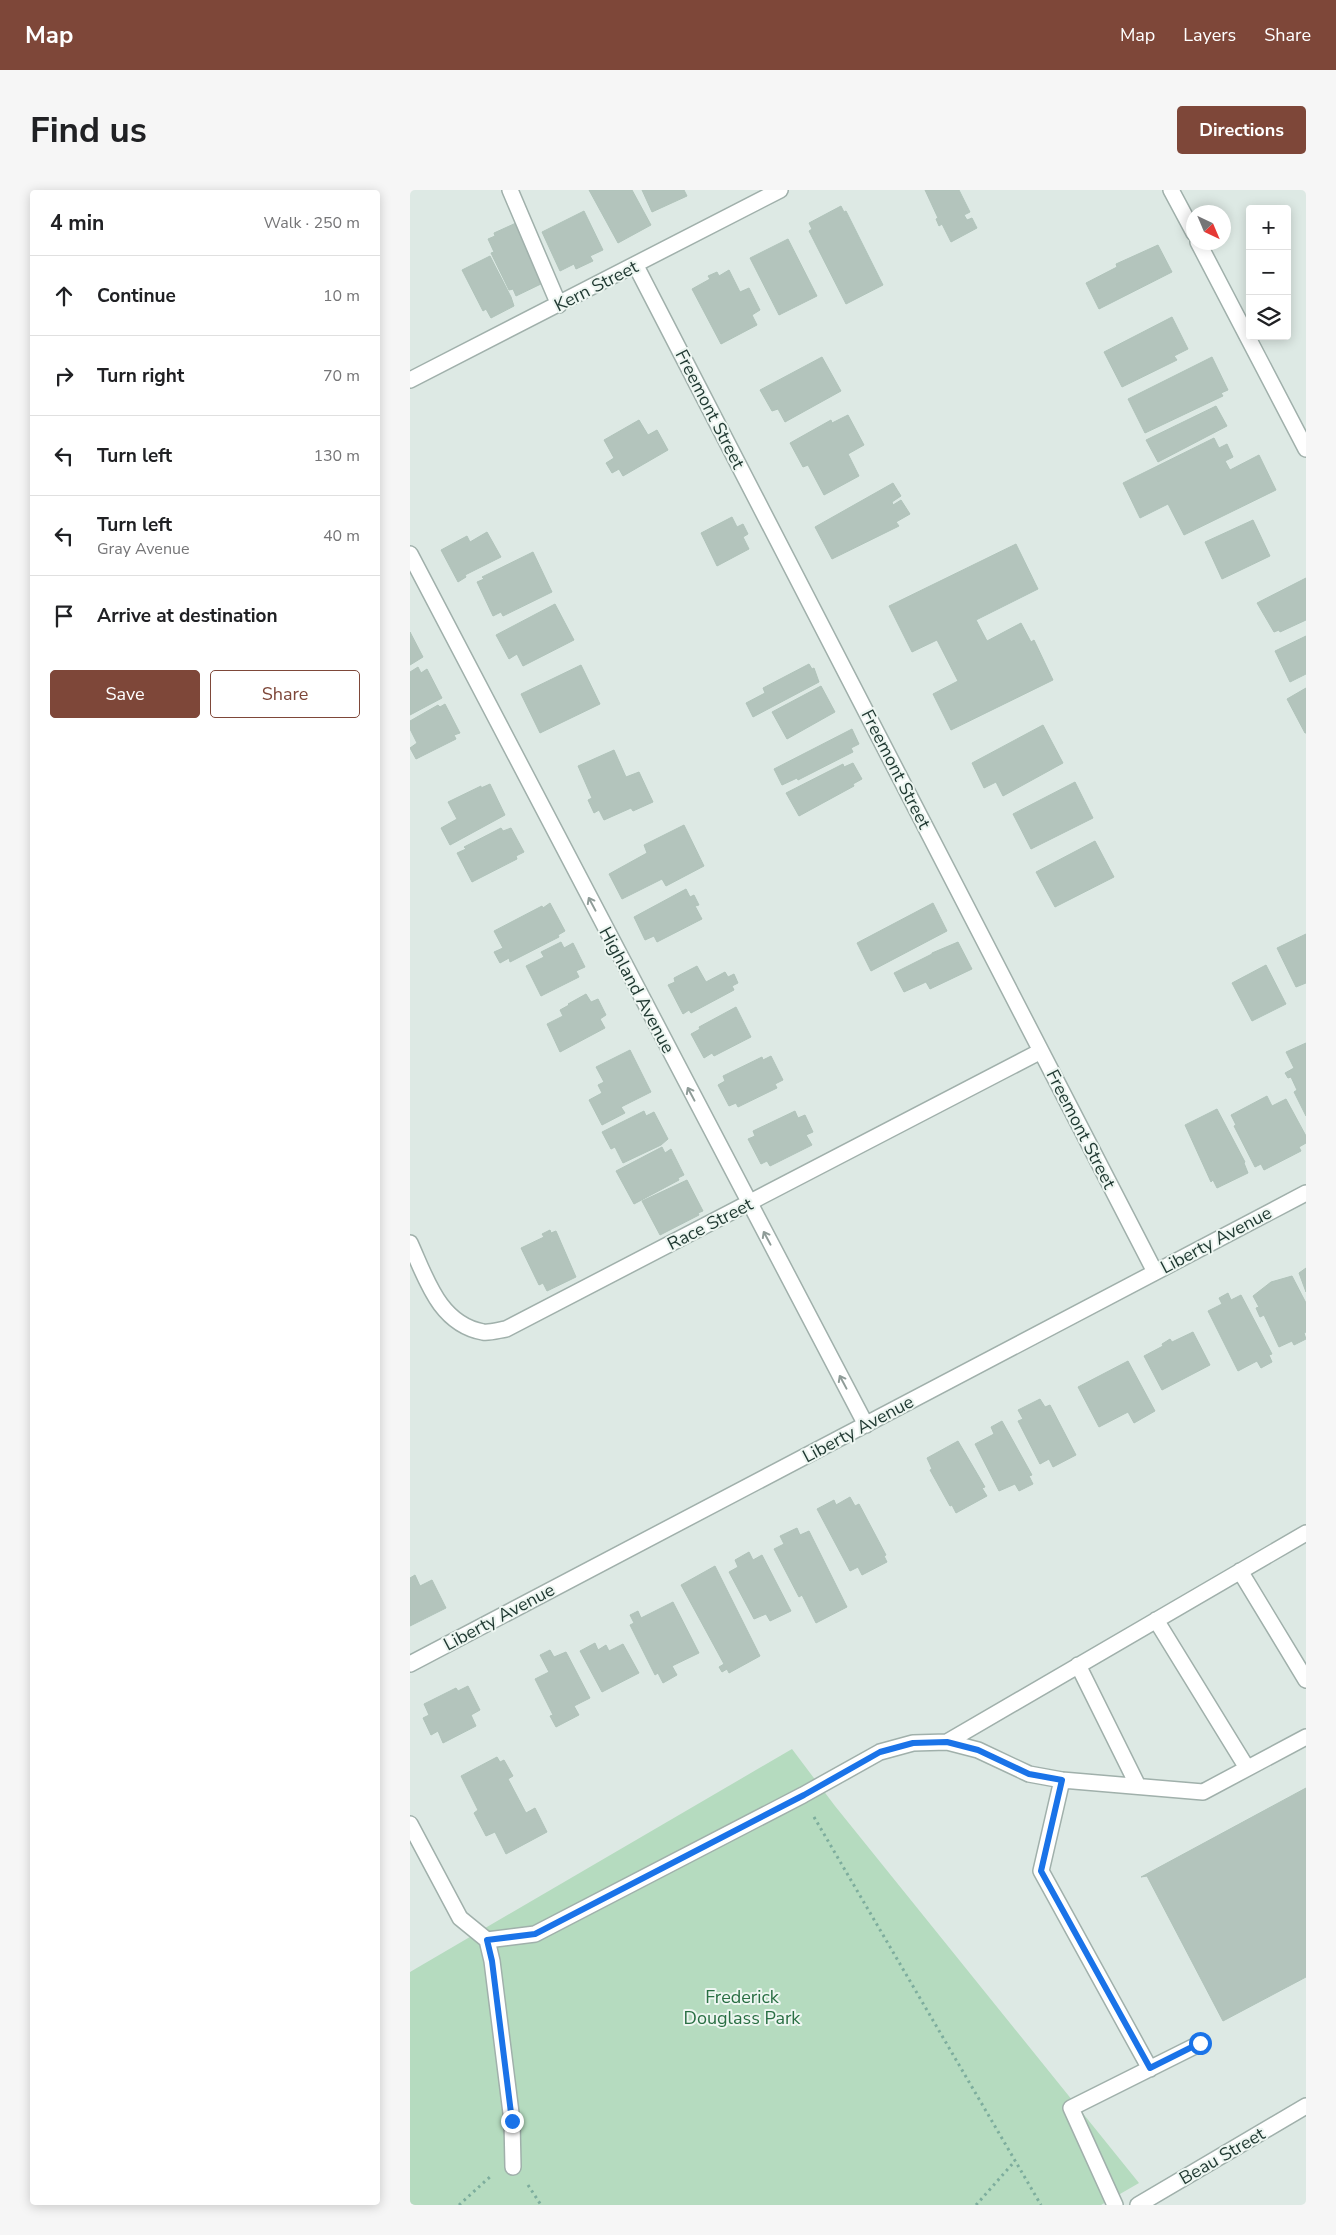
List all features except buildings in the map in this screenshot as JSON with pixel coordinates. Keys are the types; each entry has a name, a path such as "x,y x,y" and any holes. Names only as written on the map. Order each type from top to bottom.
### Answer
{"street":[{"path":"510,190 559,305"},
{"name":"Kern Street","path":"410,380 636,266 780,190"},
{"path":"1171,190 1186,219"},
{"path":"1202,250 1306,449"},
{"name":"Freemont Street","path":"636,266 1155,1272"},
{"name":"Highland Avenue","path":"410,554 748,1204 866,1425"},
{"name":"Race Street","path":"410,1243 433,1293 444,1310 463,1326 484,1332 506,1329 1041,1051"},
{"name":"Liberty Avenue","path":"410,1664 1306,1193"},
{"path":"947,1742 1306,1533"},
{"path":"1240,1572 1306,1680"},
{"path":"1156,1620 1247,1768"},
{"path":"1078,1665 1138,1786"},
{"path":"487,1940 535,1934 804,1795 880,1752 913,1743 947,1742 978,1750 1029,1774 1062,1780 1202,1792 1306,1737"},
{"path":"1062,1780 1041,1871 1150,2068"},
{"path":"410,1824 460,1918 487,1940 492,1961 512,2121 514,2167"},
{"path":"1115,2205 1072,2108 1200,2043"},
{"name":"Beau Street","path":"1138,2205 1306,2106"}],"path":[{"path":"804,1795 811,1812 1041,2205"},
{"path":"976,2205 1016,2160"},
{"path":"459,2205 490,2176 514,2167"}],"green space":[{"name":"Frederick Douglass Park","path":"792,1749 835,1806 1139,2183 1101,2205 410,2205 410,1972"}],"route":[{"path":"512,2121 492,1961 487,1940 535,1934 804,1795 880,1752 913,1743 947,1742 978,1750 1029,1774 1062,1780 1041,1871 1150,2068 1200,2043"}]}
